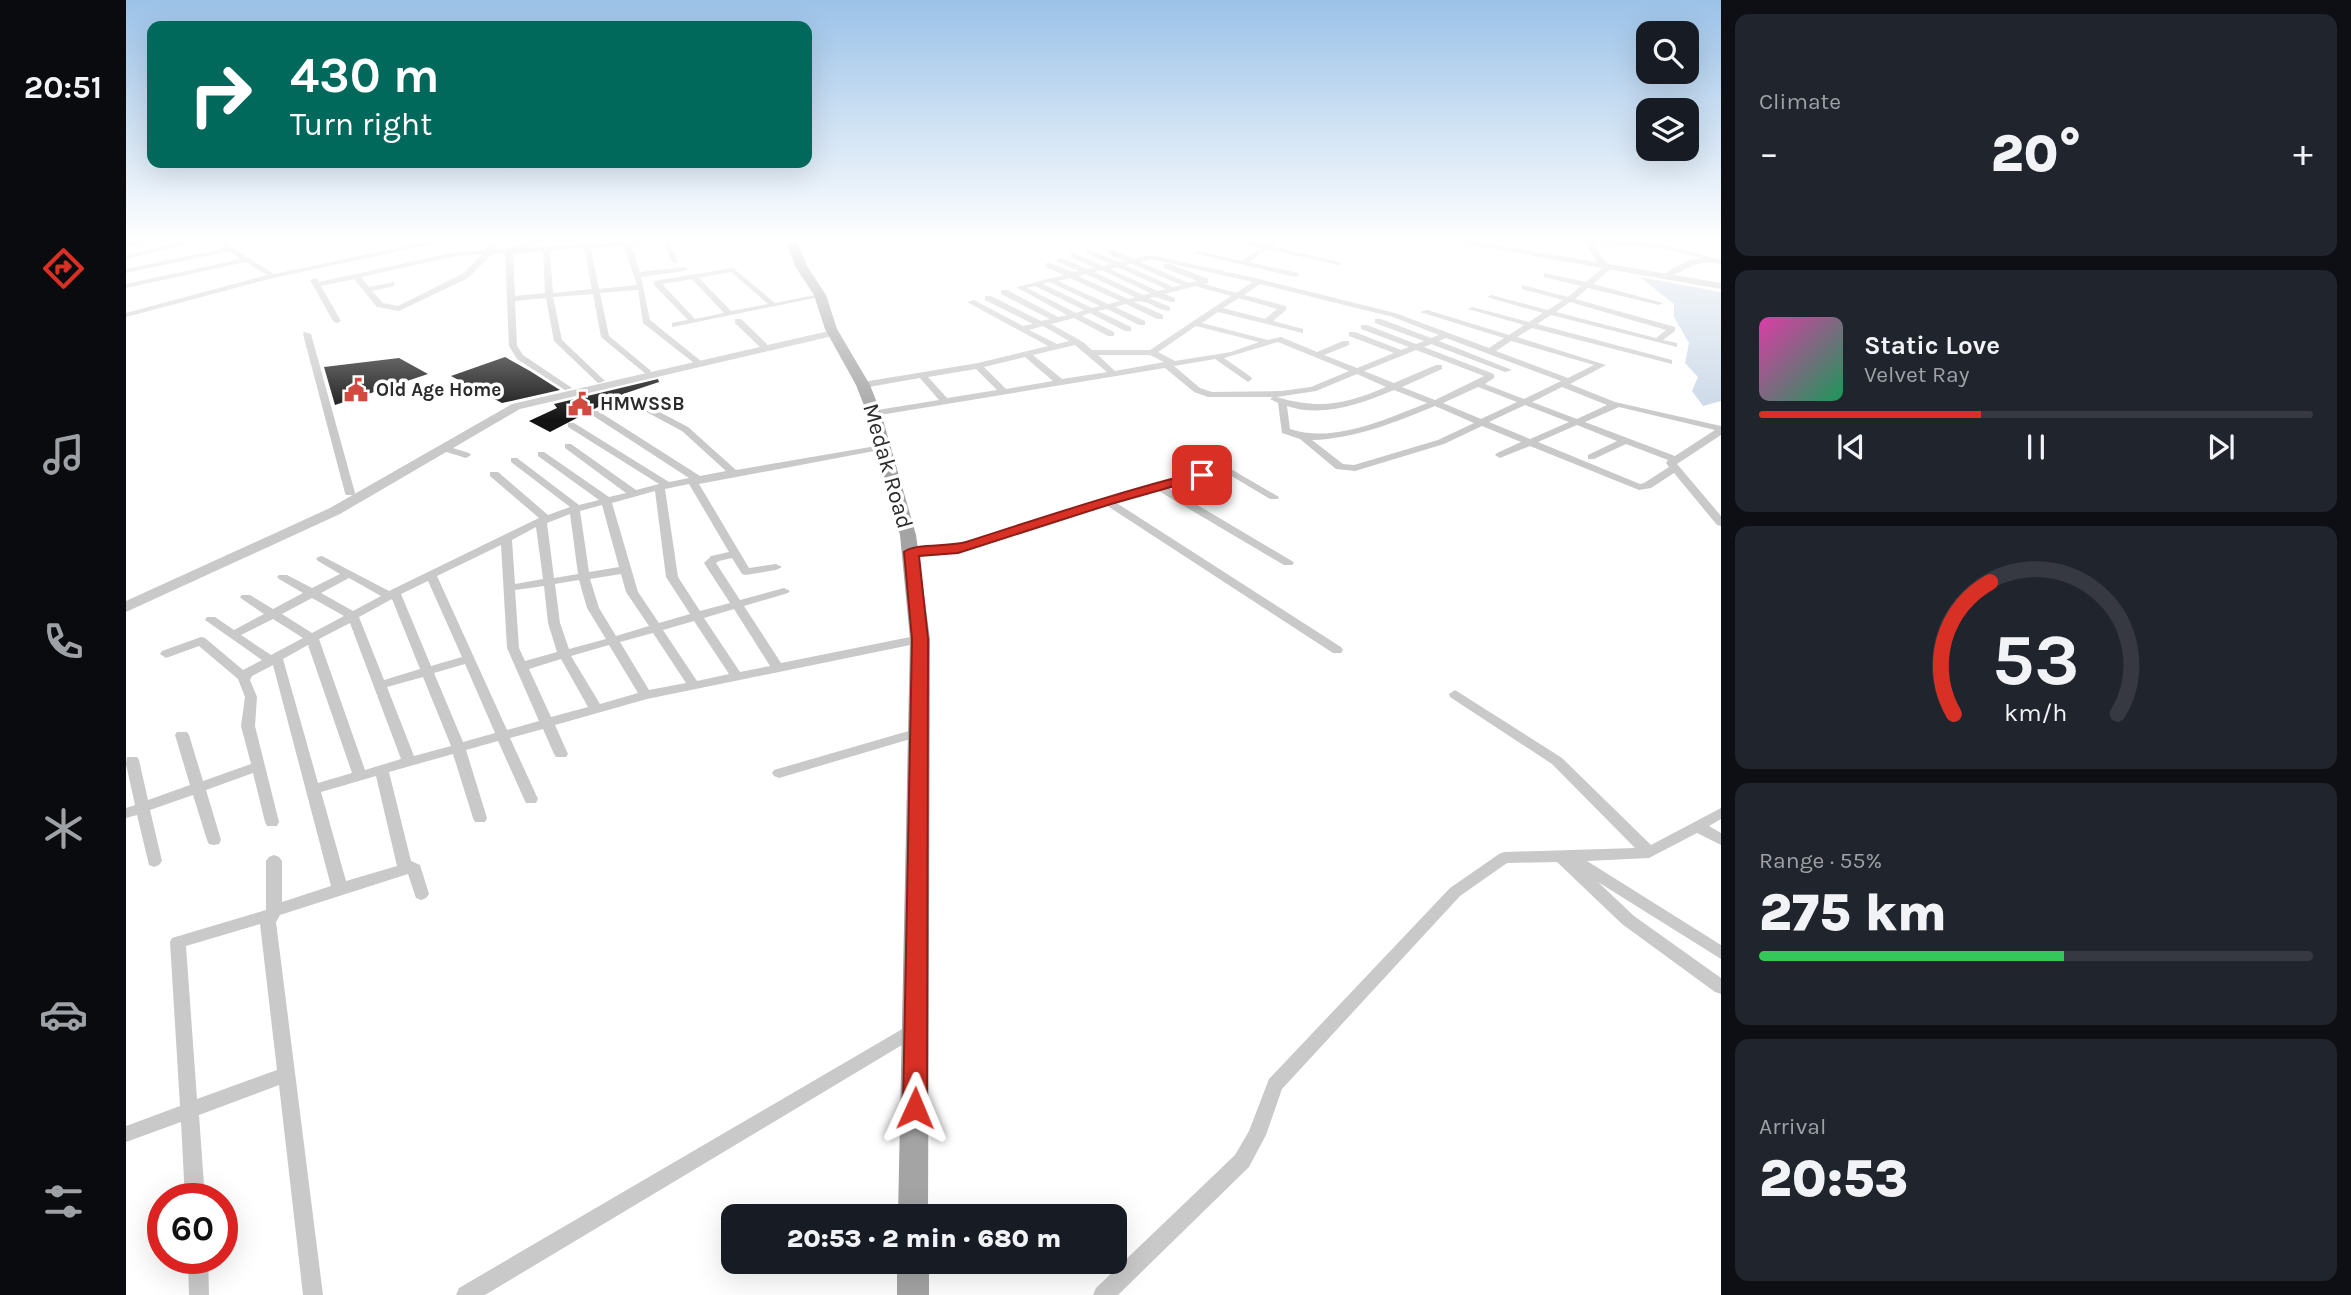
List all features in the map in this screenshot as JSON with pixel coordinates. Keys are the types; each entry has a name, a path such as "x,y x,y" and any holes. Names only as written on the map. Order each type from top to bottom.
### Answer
{"main road":[{"name":"Medak Road","path":"821,298 832,331 863,385 885,446 911,552 920,639 917,1027 912,1204"},
{"path":"913,1274 913,1295"}],"street":[{"path":"126,315 188,298"},
{"path":"324,298 337,321"},
{"path":"376,298 382,306 399,309 420,298"},
{"path":"515,298 510,299 512,341 517,354 568,388"},
{"path":"549,298 560,344 601,381"},
{"path":"596,298 605,337 647,372"},
{"path":"643,298 646,321 697,361"},
{"path":"671,298 692,321"},
{"path":"714,298 728,313"},
{"path":"766,298 771,303"},
{"path":"675,325 771,303 810,298"},
{"path":"989,298 1076,342 1112,372"},
{"path":"1016,298 1058,320"},
{"path":"1041,298 1111,334"},
{"path":"1066,298 1128,329"},
{"path":"1091,298 1142,323"},
{"path":"1119,298 1160,317"},
{"path":"1022,329 1141,298"},
{"path":"1144,298 1167,309"},
{"path":"1090,354 1152,352 1233,298"},
{"path":"1250,298 1283,308 1267,322"},
{"path":"1327,298 1395,316 1490,351 1615,405"},
{"path":"1497,298 1674,345"},
{"path":"1641,298 1659,303"},
{"path":"1490,351 1570,299 1672,329 1658,340"},
{"path":"971,302 1056,347"},
{"path":"1217,309 1302,330"},
{"path":"1472,309 1669,362"},
{"path":"1282,402 1285,431 1303,437 1340,467 1350,468 1434,445 1602,365 1424,312"},
{"path":"738,321 764,346"},
{"path":"1378,321 1508,370"},
{"path":"1195,323 1273,341 1316,355 1639,486 1647,486 1721,430"},
{"path":"1303,437 1368,428 1435,404 1491,376 1364,327"},
{"path":"874,413 1217,356 1302,330"},
{"path":"126,598 315,516 351,493 505,408 568,388 832,331"},
{"path":"126,607 315,516 443,448 505,408 832,331"},
{"path":"307,334 351,493"},
{"path":"1352,334 1401,353"},
{"path":"1152,352 1202,392 1216,396 1266,394 1313,389 1446,335"},
{"path":"863,385 978,366 1076,342"},
{"path":"1316,355 1346,343"},
{"path":"1027,354 1059,381"},
{"path":"1217,356 1248,379"},
{"path":"978,366 1003,391"},
{"path":"1266,394 1282,402 1308,407 1344,406 1439,367"},
{"path":"923,376 945,401"},
{"path":"1478,384 1626,440 1674,463 1721,522"},
{"path":"627,398 685,429 736,475"},
{"path":"1500,455 1623,403 1656,415 1701,422 1721,430"},
{"path":"595,413 697,481 746,572 776,567"},
{"path":"570,425 664,486"},
{"path":"1591,457 1626,440"},
{"path":"568,446 633,494"},
{"path":"243,677 392,594 544,520 576,508 664,486 885,446"},
{"path":"443,448 466,455"},
{"path":"541,454 606,500 623,570 635,598 694,686"},
{"path":"514,460 576,508 584,576 593,608 646,695"},
{"path":"911,552 953,550 1107,501 1224,468 1273,497"},
{"path":"494,474 544,520 547,583 552,615 564,654 595,707"},
{"path":"664,486 672,578 737,677"},
{"path":"1159,487 1288,563"},
{"path":"1107,501 1337,650"},
{"path":"506,538 513,648 561,754"},
{"path":"736,554 715,558 710,563 778,668"},
{"path":"322,559 392,594 458,747 480,818"},
{"path":"509,588 623,570"},
{"path":"233,635 348,574"},
{"path":"431,575 531,799"},
{"path":"283,577 353,616 409,762"},
{"path":"520,667 784,590"},
{"path":"246,597 312,638 360,775"},
{"path":"211,620 274,659 340,889"},
{"path":"313,789 595,707 920,639"},
{"path":"166,654 201,641 243,677 251,697 248,726 256,767 272,822"},
{"path":"380,685 469,659"},
{"path":"1455,694 1557,761 1649,853"},
{"path":"779,773 919,732"},
{"path":"183,735 214,839"},
{"path":"132,760 154,861"},
{"path":"126,813 256,767"},
{"path":"381,770 405,869"},
{"path":"1103,1295 1242,1161 1257,1135 1275,1085 1455,892 1504,858 1649,853 1721,813"},
{"path":"1698,826 1721,840"},
{"path":"1563,855 1721,953"},
{"path":"1563,855 1628,920 1721,987"},
{"path":"274,861 271,914 286,1074 313,1295"},
{"path":"194,1183 192,1109 178,942 405,869 415,869 421,894"},
{"path":"466,1295 917,1027"},
{"path":"126,1134 286,1074"},
{"path":"198,1274 199,1295"}],"water":[{"path":"1667,298 1721,298 1721,401 1703,406 1692,391 1698,377 1685,363 1689,343 1674,317 1674,304"}],"building":[{"path":"505,357 560,390 502,403 451,376"},
{"name":"Old Age Home","path":"399,358 428,374 335,405 324,367"},
{"name":"HMWSSB","path":"658,379 659,382 623,394 550,432 529,421 557,408 554,404"}],"place":[{"name":"Old Age Home","path":"356,390"},
{"name":"HMWSSB","path":"580,404"}],"route":[{"path":"915,1108 920,639 911,552 953,550 1107,501 1202,475"}]}
